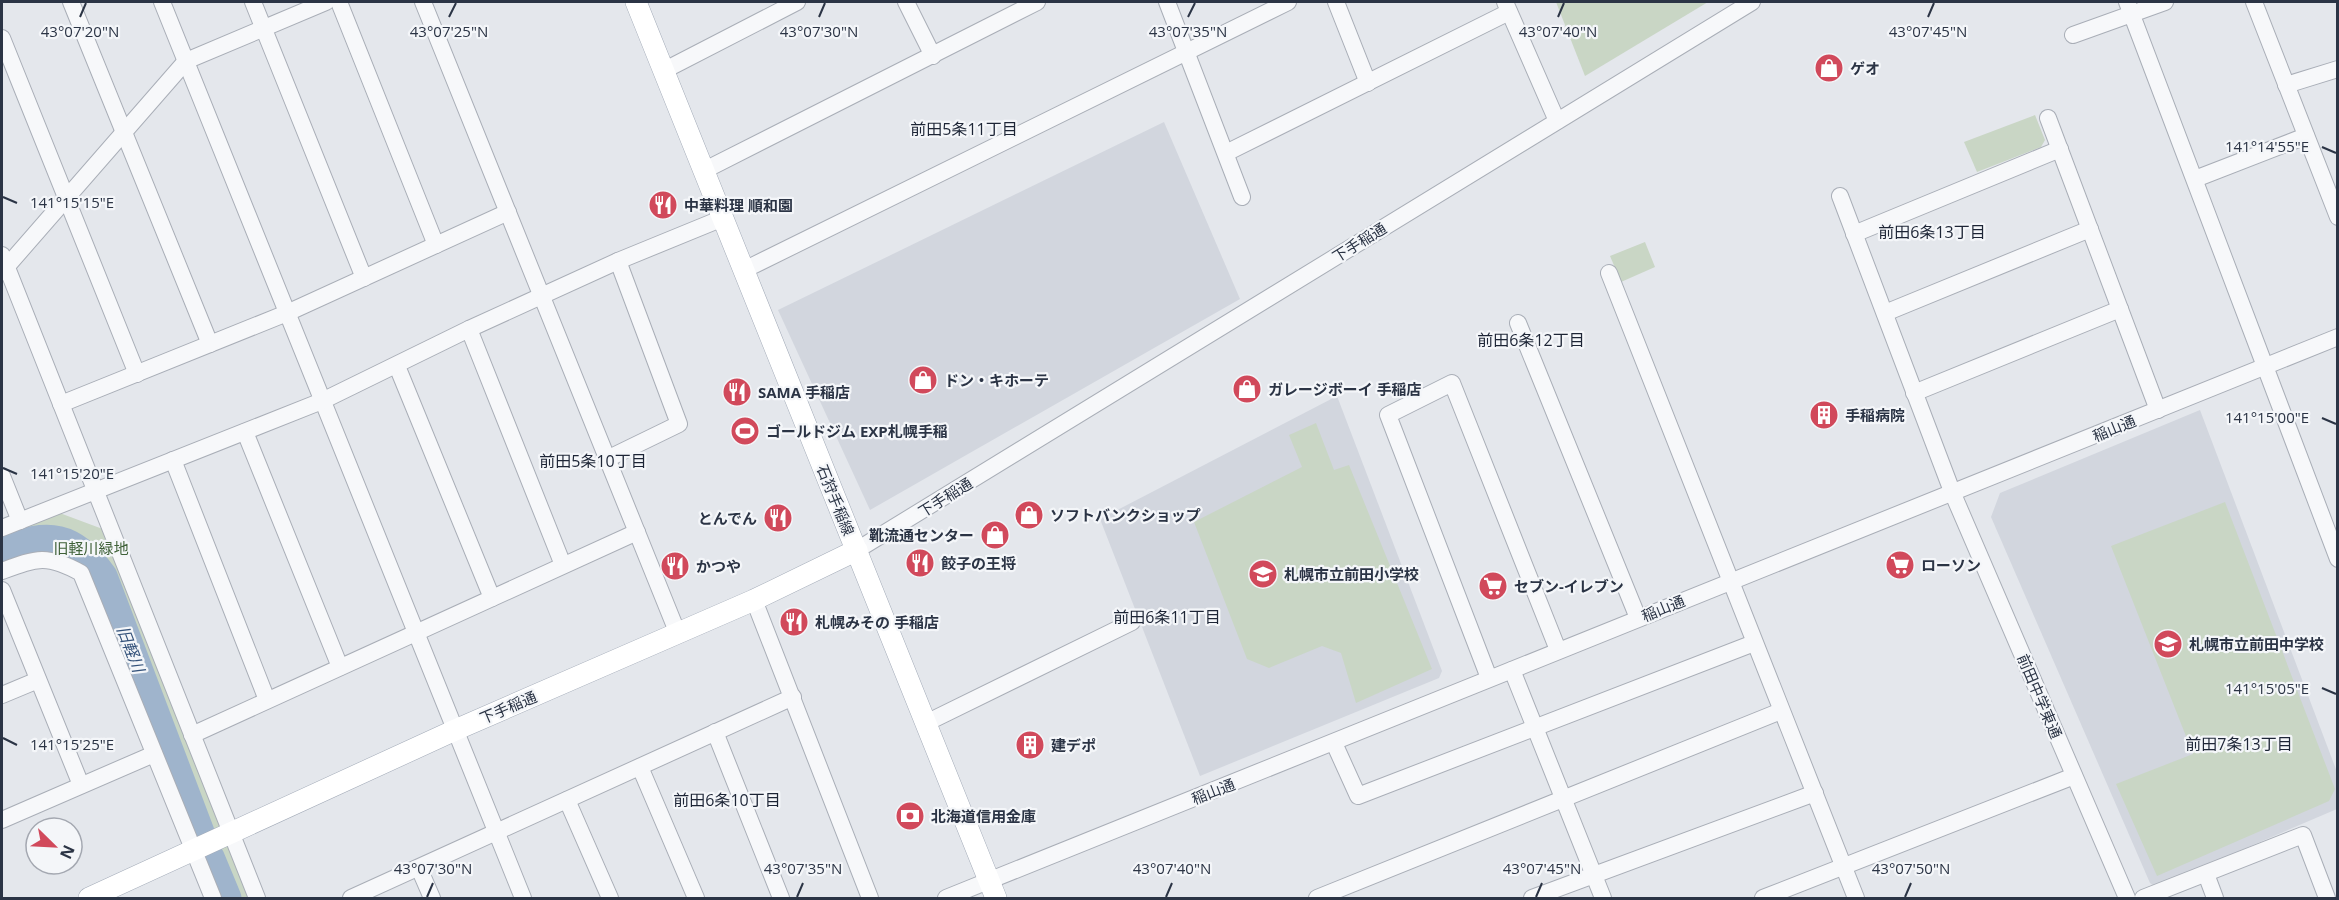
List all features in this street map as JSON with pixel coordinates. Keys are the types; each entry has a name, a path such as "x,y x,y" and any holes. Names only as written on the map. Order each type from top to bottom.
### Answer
{"main road":[{"name":"石狩手稲線","path":"636,2 992,890"},
{"name":"下手稲通","path":"89,898 453,731 754,600 857,550"}],"street":[{"path":"71,2 210,344"},
{"path":"162,2 453,731 523,898"},
{"path":"253,2 364,278"},
{"path":"257,898 61,404 3,265 66,198 186,61 326,2"},
{"path":"339,2 436,245"},
{"path":"423,2 678,634"},
{"path":"663,71 797,2"},
{"path":"906,2 933,56"},
{"path":"704,171 1037,2"},
{"path":"1167,2 1184,52 1242,198"},
{"path":"744,270 1288,2"},
{"path":"1336,2 1368,83"},
{"name":"下手稲通","path":"857,550 1752,2"},
{"path":"2073,35 2129,8 2165,2"},
{"path":"2254,2 2337,217"},
{"path":"1226,153 1368,83 1507,7 1557,121"},
{"path":"2129,8 2337,559"},
{"path":"2,38 137,374"},
{"path":"2286,85 2337,69"},
{"path":"2048,118 2158,410"},
{"path":"2194,179 2306,136"},
{"path":"1854,234 2060,149"},
{"path":"2321,175 2337,169"},
{"name":"前田中学東通","path":"1840,196 1953,494 2127,898"},
{"path":"61,404 287,313 508,212"},
{"path":"2,528 322,401 469,329 618,261 723,218"},
{"path":"1885,313 2090,229"},
{"path":"607,459 679,424 618,261"},
{"path":"1609,273 1856,898"},
{"path":"1914,393 2120,309"},
{"path":"1518,323 1638,618"},
{"path":"469,329 563,565"},
{"name":"稲山通","path":"946,898 992,890 1488,678 1953,494 2337,338"},
{"path":"397,366 492,598"},
{"path":"1488,678 1388,415 1452,383 1558,650"},
{"path":"245,432 340,667"},
{"path":"172,460 267,700"},
{"path":"2,476 20,521"},
{"path":"192,735 636,532"},
{"path":"2,571 46,558 60,561 81,573 213,898"},
{"path":"2,590 81,786"},
{"path":"754,600 870,898"},
{"path":"926,723 1132,622"},
{"path":"1334,744 1358,796 1754,643"},
{"path":"1512,670 1604,898"},
{"path":"2,695 38,680"},
{"path":"351,898 793,697"},
{"path":"1317,898 1563,801 1781,711"},
{"path":"715,732 781,898"},
{"path":"2,820 154,754"},
{"path":"640,766 696,898"},
{"path":"1763,898 1845,868 2074,776"},
{"path":"1532,898 1815,793"},
{"path":"567,800 610,898"},
{"path":"2144,898 2303,835 2327,898"},
{"path":"419,868 432,898"},
{"path":"2206,874 2215,898"}],"shaded area":[{"path":"1164,122 1240,299 870,510 778,310"},
{"name":"札幌市立前田小学校","path":"1337,396 1442,671 1439,678 1200,776 1100,519"},
{"name":"札幌市立前田中学校","path":"2200,410 2337,772 2337,809 2155,887 2150,883 1991,517 2000,493"}],"green space":[{"path":"1556,2 1708,2 1585,76"},
{"path":"2035,115 2045,140 2041,147 1977,172 1964,142"},
{"path":"1645,242 1655,267 1621,282 1610,256"},
{"path":"1316,423 1334,470 1349,465 1432,669 1356,703 1341,653 1322,646 1269,668 1247,659 1194,522 1302,467 1289,435"},
{"path":"2225,502 2335,789 2329,801 2157,876 2116,784 2193,754 2111,546"},
{"name":"旧軽川緑地","path":"57,512 108,531 253,898 221,898 85,569 2,567 2,533"}],"waterway":[{"name":"旧軽川","path":"2,549 33,540 47,538 59,540 82,551 104,576 201,832"},
{"name":"旧軽川","path":"211,857 228,898"}],"place":[{"name":"ゲオ","path":"1829,68"},
{"name":"中華料理 順和園","path":"663,205"},
{"name":"ドン・キホーテ","path":"923,380"},
{"name":"ガレージボーイ 手稲店","path":"1247,389"},
{"name":"SAMA 手稲店","path":"737,392"},
{"name":"手稲病院","path":"1824,415"},
{"name":"ゴールドジム EXP札幌手稲","path":"745,431"},
{"name":"ソフトバンクショップ","path":"1029,515"},
{"name":"とんでん","path":"778,518"},
{"name":"靴流通センター","path":"995,535"},
{"name":"餃子の王将","path":"920,563"},
{"name":"ローソン","path":"1900,565"},
{"name":"かつや","path":"675,566"},
{"name":"札幌市立前田小学校","path":"1263,574"},
{"name":"セブン-イレブン","path":"1493,586"},
{"name":"札幌みその 手稲店","path":"794,622"},
{"name":"札幌市立前田中学校","path":"2168,644"},
{"name":"建デポ","path":"1030,745"},
{"name":"北海道信用金庫","path":"910,816"}],"district":[{"name":"前田5条11丁目","path":"964,129"},
{"name":"前田6条13丁目","path":"1932,232"},
{"name":"前田6条12丁目","path":"1531,340"},
{"name":"前田5条10丁目","path":"593,461"},
{"name":"前田6条11丁目","path":"1167,617"},
{"name":"前田7条13丁目","path":"2239,744"},
{"name":"前田6条10丁目","path":"727,800"}]}
